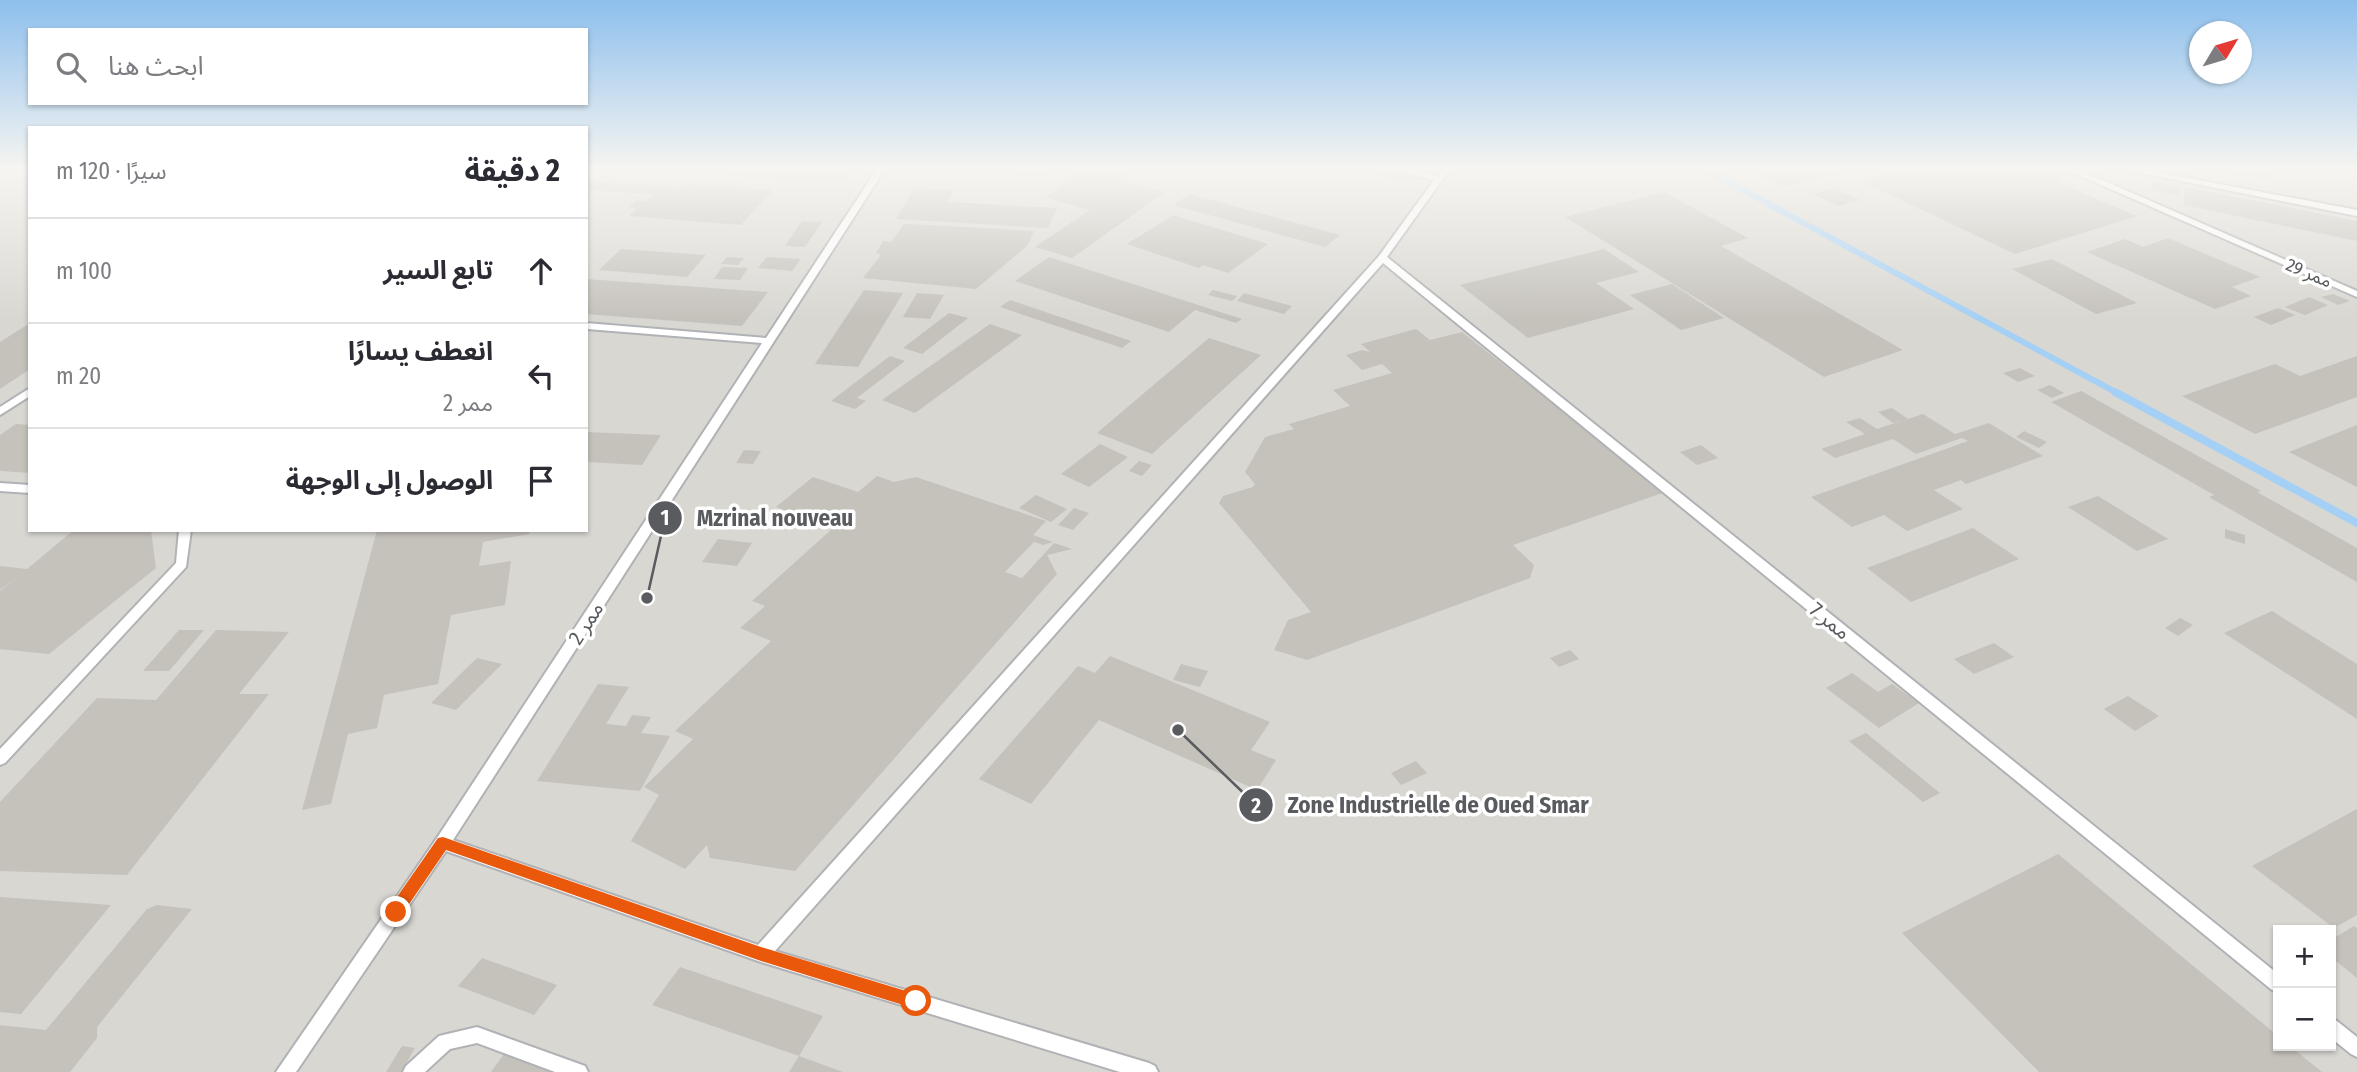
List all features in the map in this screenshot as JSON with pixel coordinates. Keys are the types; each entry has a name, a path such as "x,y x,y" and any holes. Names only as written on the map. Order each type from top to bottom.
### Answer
{"lane":[{"name":"ممر 2","path":"285,1072 443,843 849,219"},
{"path":"761,954 1382,258 1410,219"},
{"name":"ممر 29","path":"2184,219 2357,294"},
{"name":"ممر 7","path":"1382,258 2273,980"},
{"path":"588,326 770,341"},
{"path":"0,412 28,392"},
{"path":"0,487 28,489"},
{"path":"0,759 182,565 185,532"},
{"path":"443,843 761,954 1149,1072"},
{"path":"2336,1031 2357,1048"},
{"path":"412,1072 445,1042 477,1035 579,1072"}],"shaded area":[{"path":"0,219 28,219 28,532 588,532 588,219 2357,219 2357,1072 0,1072"}],"building":[{"path":"667,219 746,219 741,225"},
{"path":"896,219 1052,219 1048,228"},
{"path":"1077,219 1127,219 1072,258 1035,247"},
{"path":"1167,219 1186,219 1268,244 1228,273 1203,265 1199,268 1127,244"},
{"path":"1224,219 1282,219 1340,235 1325,247"},
{"path":"1568,219 1713,219 1748,238 1721,246 1903,350 1824,377"},
{"path":"1941,219 2127,219 2015,254"},
{"path":"2251,219 2357,221 2357,241"},
{"path":"802,221 822,222 805,247 785,246"},
{"path":"904,224 1034,231 1027,246 976,289 863,278 881,255 876,253 883,241 891,242"},
{"path":"2168,238 2260,277 2232,287 2251,296 2215,309 2087,252 2125,239 2143,247"},
{"path":"621,249 706,255 687,277 599,270"},
{"path":"1604,249 1639,272 1596,283 1634,309 1528,338 1460,285"},
{"path":"727,257 744,258 738,265 721,264"},
{"path":"767,257 801,259 792,271 758,268"},
{"path":"1049,257 1242,319 1236,323 1195,310 1169,332 1015,281"},
{"path":"2052,259 2137,303 2096,314 2012,269"},
{"path":"722,267 748,268 740,280 714,279"},
{"path":"588,279 768,292 742,326 588,314"},
{"path":"1672,284 1724,318 1681,330 1630,295"},
{"path":"864,290 903,293 858,367 815,364"},
{"path":"1213,290 1237,296 1232,301 1208,295"},
{"path":"917,293 944,295 930,319 903,317"},
{"path":"1244,293 1292,306 1284,314 1237,301"},
{"path":"2333,294 2350,301 2338,305 2321,297"},
{"path":"2309,297 2328,305 2305,315 2285,307"},
{"path":"1010,300 1131,341 1122,348 1000,307"},
{"path":"2278,308 2295,315 2271,325 2254,317"},
{"path":"949,313 968,318 922,354 903,348"},
{"path":"28,324 28,370 0,389 0,342"},
{"path":"990,324 1022,335 915,413 882,400"},
{"path":"1416,329 1430,340 1462,332 1665,492 1513,545 1534,565 1530,578 1307,660 1274,650 1288,620 1311,612 1219,503 1223,496 1253,487 1255,484 1245,472 1265,437 1294,429 1289,424 1350,406 1333,390 1392,373 1382,364 1362,370 1346,355 1362,350 1370,352 1361,344"},
{"path":"1209,338 1261,355 1152,454 1097,433"},
{"path":"890,356 905,361 857,398 866,401 855,409 831,401"},
{"path":"2357,356 2357,397 2255,434 2182,396 2275,364 2300,376"},
{"path":"2020,368 2035,376 2018,382 2003,373"},
{"path":"2050,385 2064,393 2052,398 2037,390"},
{"path":"2081,391 2357,548 2357,582 2209,497 2214,495 2051,402"},
{"path":"1892,408 1908,419 1923,414 1955,434 1989,423 2043,456 1966,484 1961,480 1934,490 1963,509 1907,531 1884,515 1852,527 1811,497 1968,441 1962,438 1916,454 1893,439 1835,458 1821,449 1865,434 1846,422 1860,418 1877,429 1904,420 1893,423 1878,412"},
{"path":"16,424 28,425 28,473 0,471 0,435"},
{"path":"2357,425 2357,487 2289,452"},
{"path":"2024,431 2047,442 2039,448 2016,437"},
{"path":"588,432 661,435 642,465 588,462"},
{"path":"1100,444 1128,457 1089,487 1061,474"},
{"path":"1701,445 1718,458 1697,465 1680,452"},
{"path":"744,450 761,451 753,464 736,463"},
{"path":"1139,461 1152,465 1142,476 1129,471"},
{"path":"877,476 894,482 916,477 1046,521 1033,535 1053,542 1043,545 1034,542 1005,572 1022,578 1054,543 1072,549 1047,555 1057,574 795,871 710,858 707,845 685,869 631,841 659,795 644,787 693,739 675,731 771,641 740,628 765,606 752,601 833,528 776,507 813,477 858,492"},
{"path":"1036,495 1067,509 1051,522 1019,508"},
{"path":"2098,496 2168,539 2137,551 2068,507"},
{"path":"1074,508 1089,513 1073,530 1058,525"},
{"path":"1973,528 2019,559 1911,602 1867,568"},
{"path":"2225,529 2245,535 2245,544 2225,538"},
{"path":"72,532 151,532 156,568 49,654 0,649 0,591 16,578 0,590 0,566 27,569"},
{"path":"376,532 530,532 483,542 479,566 511,561 505,605 451,615 438,684 384,695 377,728 348,734 331,804 302,810"},
{"path":"718,539 752,543 737,566 702,562"},
{"path":"2272,611 2357,664 2357,719 2224,633"},
{"path":"2180,618 2193,625 2178,636 2165,628"},
{"path":"179,630 204,630 169,671 143,671"},
{"path":"216,630 289,632 239,694 269,694 127,875 0,871 0,802 97,698 156,700"},
{"path":"1994,643 2014,657 1974,674 1954,659"},
{"path":"1570,650 1579,659 1559,667 1550,658"},
{"path":"1110,656 1270,722 1251,750 1276,760 1257,790 1099,720 1031,804 979,779 1078,666 1095,673"},
{"path":"477,658 502,664 456,710 431,703"},
{"path":"1181,664 1208,671 1200,687 1173,680"},
{"path":"1852,673 1878,692 1892,684 1919,703 1879,728 1826,688"},
{"path":"598,684 629,687 606,724 626,726 632,715 651,717 641,733 670,736 640,791 537,781"},
{"path":"2128,696 2159,716 2135,731 2104,709"},
{"path":"1866,733 1940,793 1923,802 1849,741"},
{"path":"1416,761 1427,773 1401,785 1391,773"},
{"path":"2357,809 2357,915 2336,927 2252,866"},
{"path":"2058,854 2273,1032 2273,1051 2296,1051 2322,1072 2039,1072 1902,933"},
{"path":"0,897 111,905 21,1014 0,1012"},
{"path":"157,905 192,909 97,1027 97,1038 70,1072 0,1072 0,1025 46,1030 147,909"},
{"path":"2354,926 2357,928 2357,978 2336,961 2336,937"},
{"path":"482,958 557,985 534,1015 458,986"},
{"path":"680,967 823,1016 799,1056 652,1005"},
{"path":"402,1046 415,1048 401,1072 386,1072"},
{"path":"504,1054 551,1072 491,1072"},
{"path":"799,1056 843,1072 789,1072"}],"waterway":[{"path":"1796,219 2119,394"},
{"path":"2115,392 2357,523"}],"place":[{"name":"Mzrinal nouveau","path":"647,598"},
{"name":"Zone Industrielle de Oued Smar","path":"1178,730"}],"route":[{"path":"396,912 443,843 761,954 916,1001"}]}
